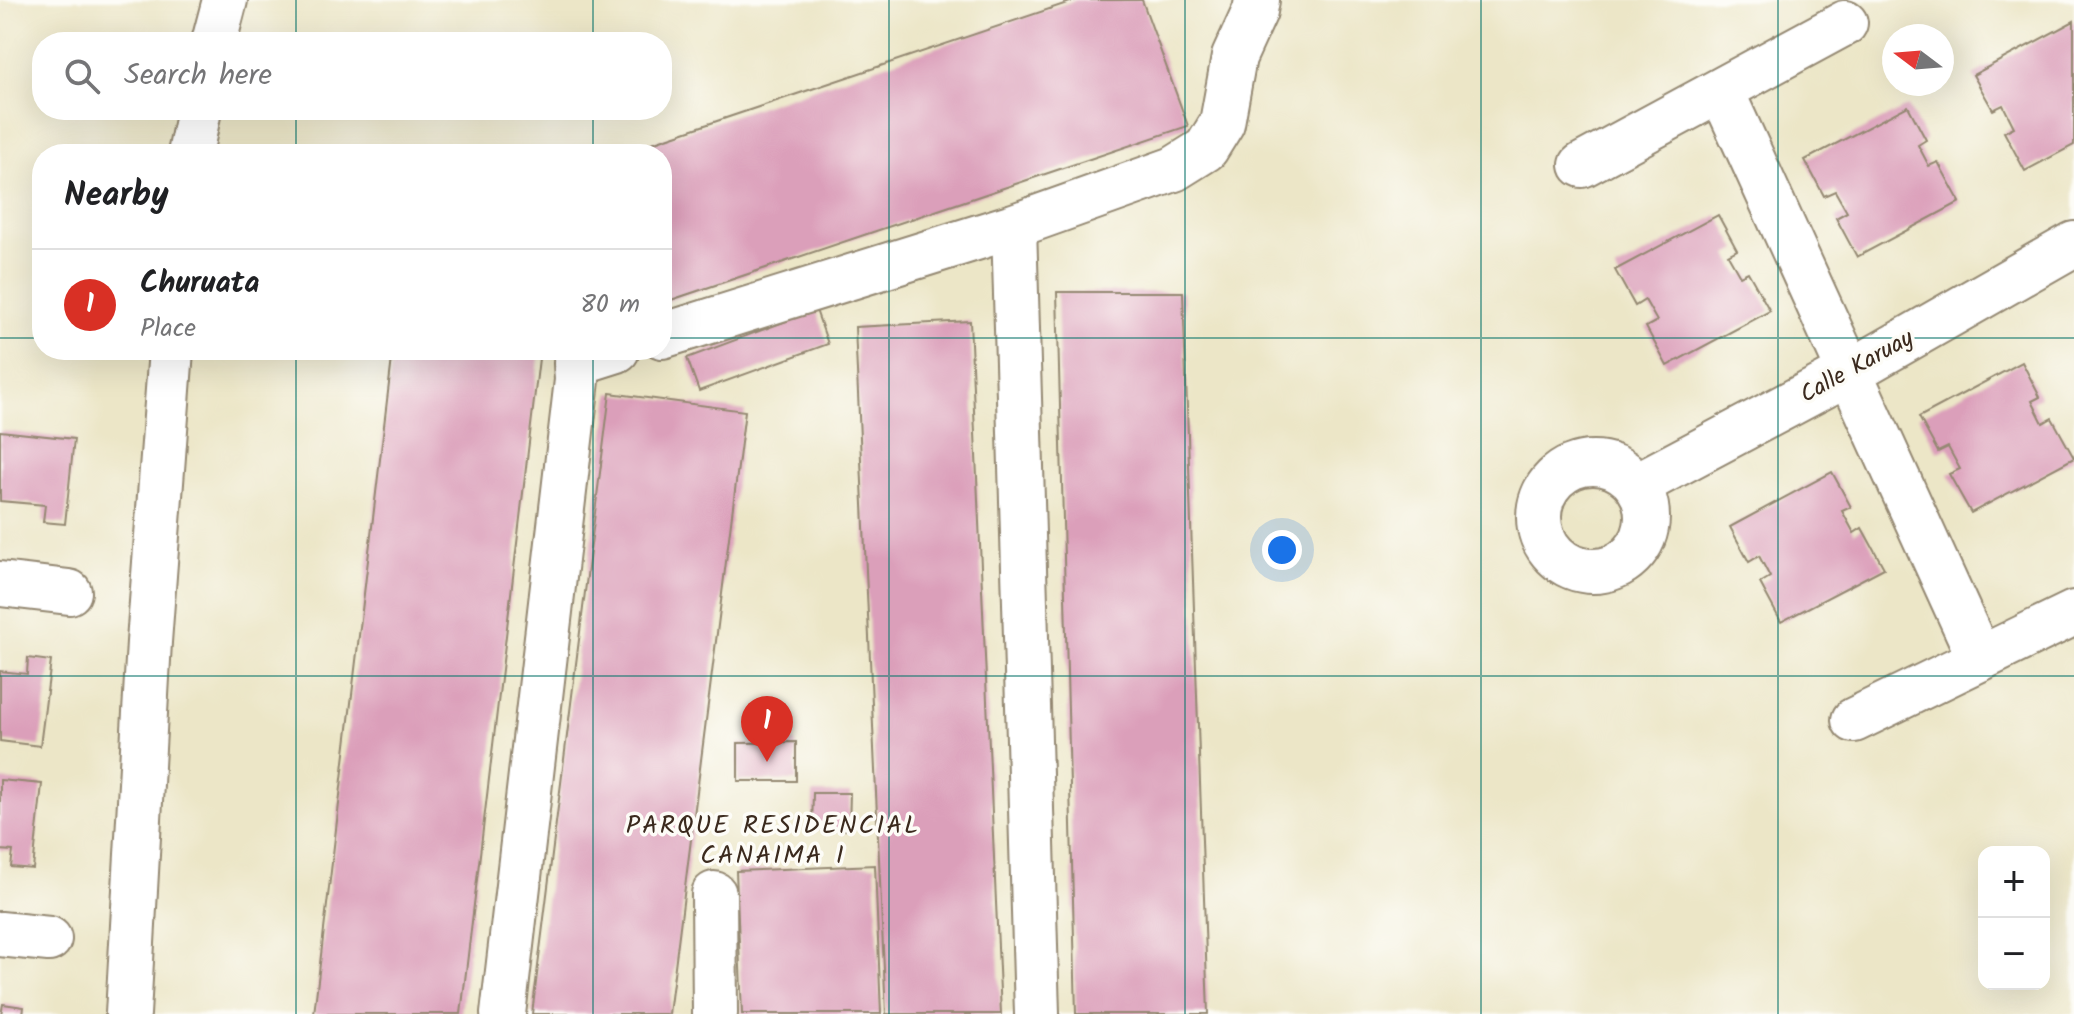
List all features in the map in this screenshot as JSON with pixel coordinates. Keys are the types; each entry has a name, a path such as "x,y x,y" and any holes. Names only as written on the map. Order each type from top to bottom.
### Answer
{"street":[{"path":"217,32 225,0"},
{"path":"1227,0 1234,57"},
{"path":"672,333 1014,226 1174,169 1206,149 1222,123 1234,57 1257,0"},
{"path":"1582,165 1845,23"},
{"path":"1721,90 1980,659"},
{"path":"192,144 197,120"},
{"path":"1014,226 1037,1014"},
{"name":"Calle Karuay","path":"1637,485 1850,372 2074,244"},
{"path":"128,1014 149,642 170,360"},
{"path":"503,1014 577,380 576,363 585,360"},
{"path":"0,584 69,592"},
{"path":"1854,720 2074,613"},
{"path":"714,894 715,1014"},
{"path":"0,934 49,939"}],"building":[{"path":"1076,0 1142,0 1188,126 672,300 672,144 649,144"},
{"path":"2074,21 2074,145 2025,171 2004,132 2014,127 2003,105 1993,110 1973,75"},
{"path":"1908,106 1926,140 1918,145 1929,166 1938,162 1960,202 1857,257 1836,218 1847,212 1835,191 1824,196 1805,160"},
{"path":"1718,215 1737,250 1728,255 1740,276 1748,272 1770,311 1667,366 1646,327 1657,321 1645,300 1635,306 1615,270"},
{"path":"1057,292 1183,292 1208,1014 1076,1014"},
{"path":"816,310 828,344 699,391 687,358"},
{"path":"970,321 1001,1014 886,1014 855,327"},
{"path":"392,360 539,360 461,1014 314,1014"},
{"path":"2022,362 2040,397 2032,401 2043,423 2052,418 2074,458 1971,513 1949,474 1960,469 1948,447 1938,452 1919,417"},
{"path":"610,393 745,411 669,1014 532,1014"},
{"path":"0,431 74,439 65,524 43,522 45,505 0,501"},
{"path":"1832,472 1851,507 1842,511 1854,533 1862,528 1884,568 1781,622 1760,583 1770,577 1759,556 1749,562 1730,527"},
{"path":"28,658 51,661 40,746 0,741 0,671 27,674"},
{"path":"796,742 796,781 738,781 738,743"},
{"path":"0,780 42,784 33,869 11,867 13,851 0,850"},
{"path":"813,793 850,793 849,830 812,829"},
{"path":"875,865 881,1014 742,1014 736,871"},
{"path":"3,1004 24,1007 23,1014 1,1014"}],"place":[{"name":"Churuata","path":"767,762"}],"district":[{"name":"PARQUE RESIDENCIAL CANAIMA I","path":"773,841"}]}
